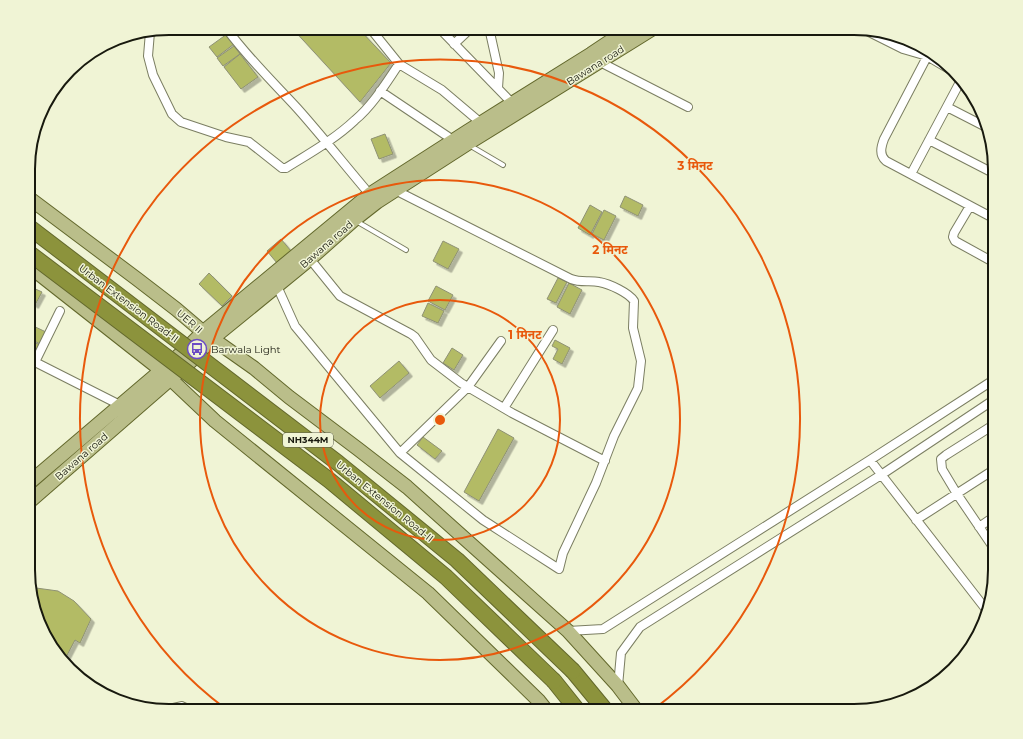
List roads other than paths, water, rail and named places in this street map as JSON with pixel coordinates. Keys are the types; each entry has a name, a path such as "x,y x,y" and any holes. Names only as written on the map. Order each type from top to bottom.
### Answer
{"highway":[{"name":"Urban Extension Road-II","path":"35,232 338,463 457,560 572,671 600,704"},
{"name":"Urban Extension Road-II","path":"35,258 335,485 446,577 554,681 572,704"}],"main road":[{"name":"Bawana road","path":"35,478 120,405 165,375 191,361 207,336 374,198 453,140 620,35"},
{"name":"Bawana road","path":"207,336 277,286 310,259 354,220 374,198 395,190 643,35"},
{"name":"UER II","path":"35,203 176,309 207,336 254,368 289,397 407,487 568,631 618,686 632,704"},
{"path":"35,271 165,375 215,421 428,593 541,704"},
{"name":"Bawana road","path":"35,496 165,375"}],"street":[{"path":"231,35 241,49 327,142 374,198"},
{"path":"376,35 399,64 442,90 481,122"},
{"path":"446,35 512,103"},
{"path":"454,44 464,35"},
{"path":"491,35 499,73 498,88"},
{"path":"150,37 148,56 153,75 175,118 181,122 226,137 249,142 282,168 286,168 327,142 355,120 380,91 399,64"},
{"path":"881,38 903,49 919,52"},
{"path":"927,57 882,144 882,158 988,215"},
{"path":"600,62 688,107"},
{"path":"910,174 958,85"},
{"path":"380,91 453,140"},
{"path":"947,107 980,125"},
{"path":"929,140 988,170"},
{"path":"277,286 295,326 400,453 483,520 559,569 563,553 605,461 614,436 635,396 639,381 641,361 634,334 634,301 627,293 600,282 580,282 571,279 395,190"},
{"path":"970,206 953,237 955,242 988,259"},
{"path":"310,259 340,296 411,334 415,337 431,360 468,387 504,408 605,461"},
{"path":"35,355 60,311"},
{"path":"504,408 553,330"},
{"path":"400,453 468,387 501,341"},
{"path":"35,362 120,405"},
{"path":"568,631 604,629 988,384"},
{"path":"618,686 621,653 640,627 881,475 988,404"},
{"path":"988,428 946,455 941,459 940,464 957,494 988,540"},
{"path":"870,460 983,605"},
{"path":"916,520 988,474"},
{"path":"979,527 988,521"}],"lane":[{"path":"467,144 503,165"},
{"path":"354,220 406,250"}],"place":[{"name":"Barwala Light","path":"197,349"}]}
